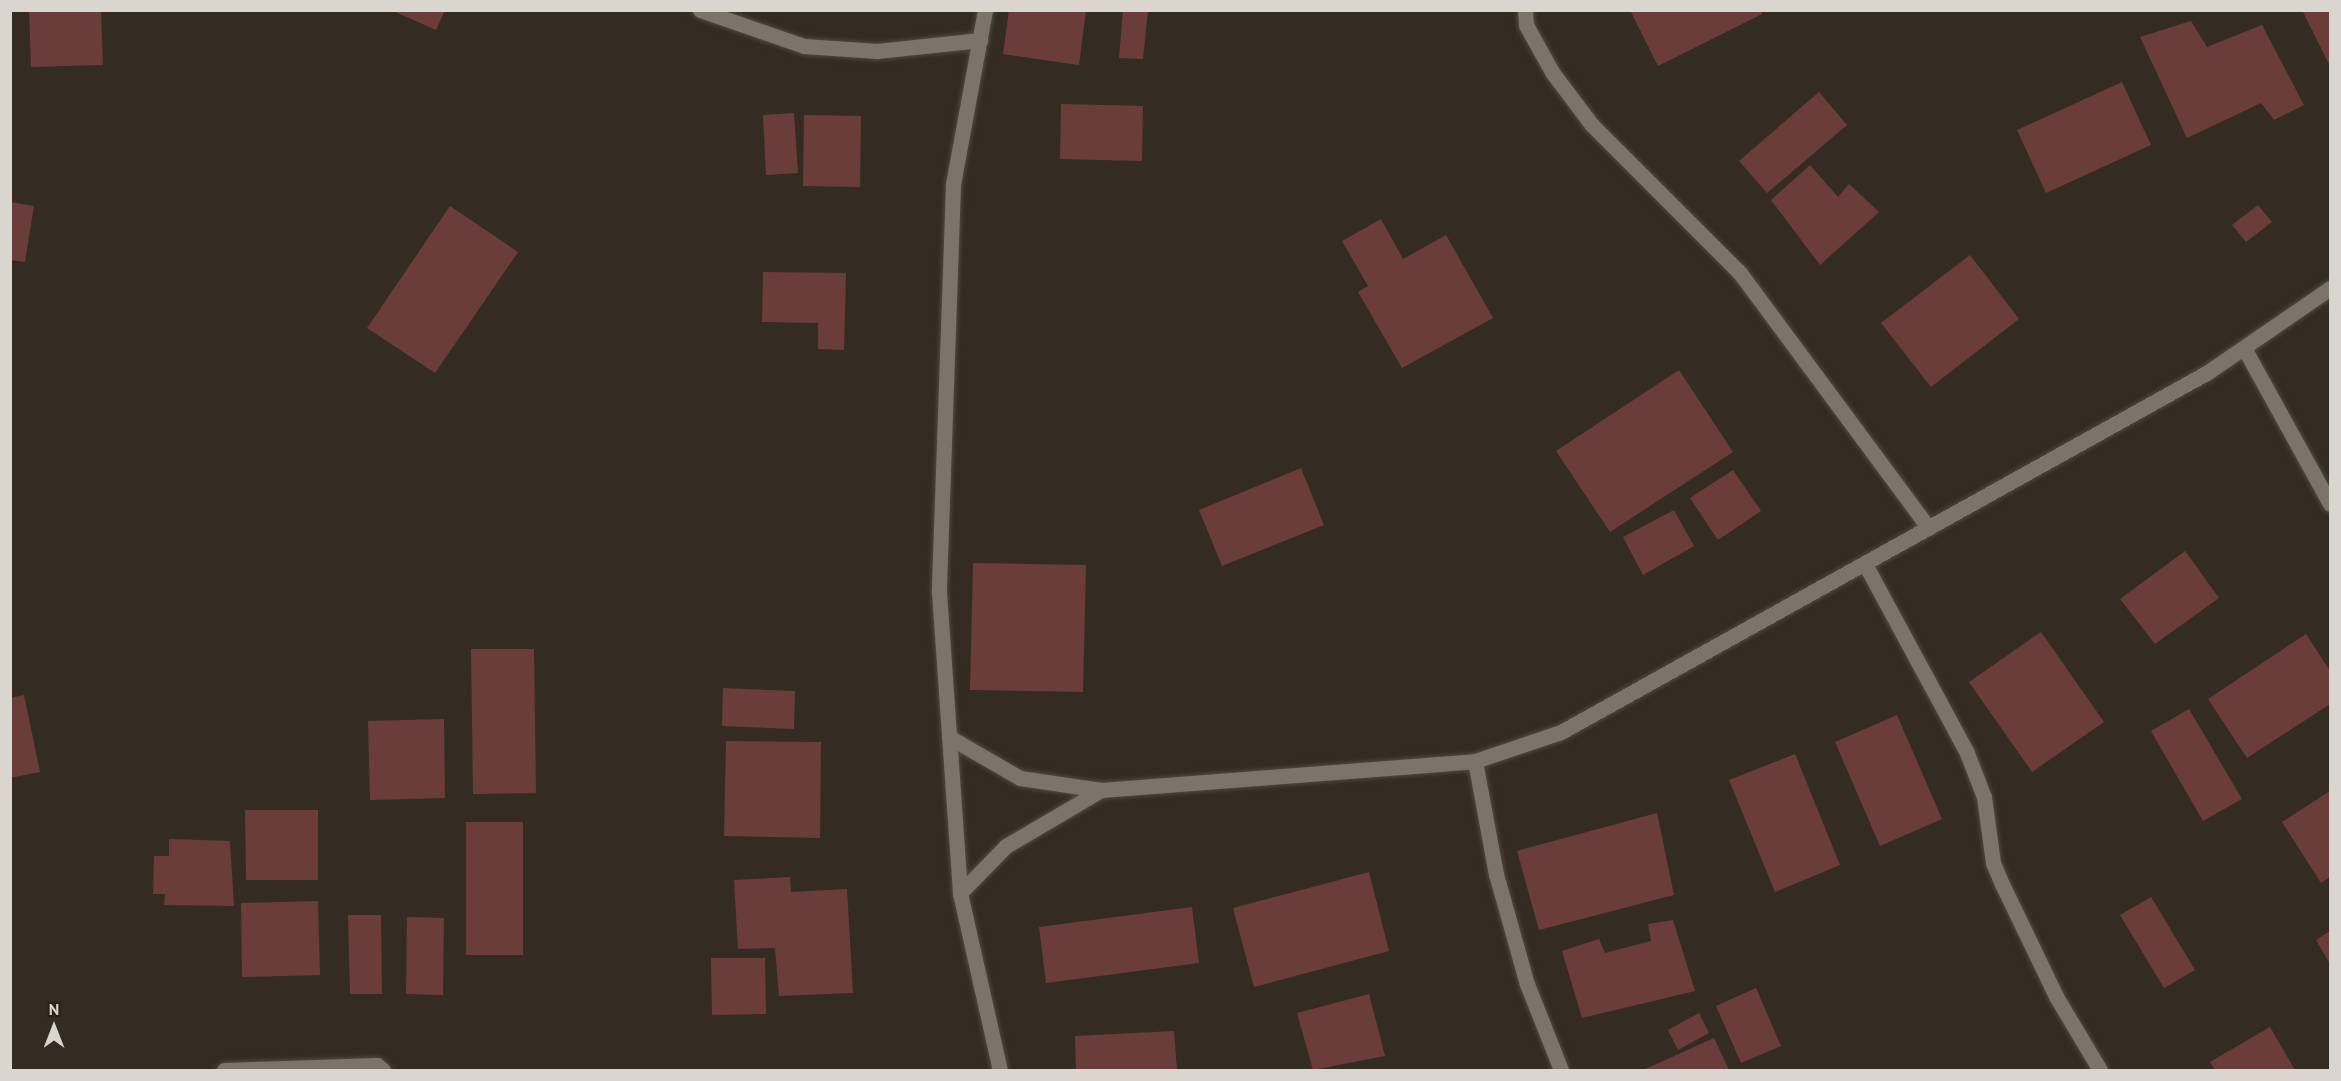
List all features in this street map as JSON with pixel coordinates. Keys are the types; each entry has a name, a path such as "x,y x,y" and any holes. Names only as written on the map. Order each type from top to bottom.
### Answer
{"street":[{"path":"700,10 804,46 877,51 980,40"},
{"path":"985,10 952,185 939,592 960,892 1000,1071"},
{"path":"1525,10 1526,25 1552,72 1592,125 1740,273 1929,528"},
{"path":"949,737 1020,778 1101,790 1475,762 1562,732 1929,528 2244,348 2331,288"},
{"path":"2244,348 2331,504"},
{"path":"1865,564 1967,753 1984,797 1993,863 2056,998 2100,1071"},
{"path":"1475,762 1496,874 1527,984 1561,1071"},
{"path":"960,892 1006,846 1101,790"},
{"path":"224,1071 377,1065 383,1071"}],"building":[{"path":"101,10 103,65 31,67 29,11"},
{"path":"391,10 445,10 436,30"},
{"path":"1009,10 1086,10 1079,65 1003,54"},
{"path":"1123,10 1148,11 1143,59 1119,58"},
{"path":"1630,10 1760,10 1762,14 1658,66"},
{"path":"2302,10 2330,10 2330,66"},
{"path":"2191,21 2207,47 2262,25 2304,105 2274,120 2261,103 2187,138 2140,37"},
{"path":"2122,82 2151,145 2046,193 2017,130"},
{"path":"1819,92 1847,125 1767,193 1739,161"},
{"path":"1061,104 1143,106 1142,161 1060,159"},
{"path":"794,113 798,173 766,175 763,115"},
{"path":"804,115 861,116 860,187 803,186"},
{"path":"1810,165 1838,197 1849,184 1879,212 1820,265 1771,200"},
{"path":"10,202 34,206 25,262 10,260"},
{"path":"2258,205 2272,222 2246,242 2232,225"},
{"path":"450,206 518,252 435,373 367,328"},
{"path":"1381,219 1403,259 1446,235 1493,318 1402,368 1358,292 1368,286 1342,241"},
{"path":"1970,255 2019,319 1931,387 1881,323"},
{"path":"763,272 846,273 844,350 818,349 818,323 762,322"},
{"path":"1679,370 1733,452 1610,532 1556,451"},
{"path":"1301,468 1324,525 1222,566 1199,510"},
{"path":"1733,470 1761,511 1718,540 1690,498"},
{"path":"1674,510 1694,546 1643,575 1623,537"},
{"path":"2185,551 2219,598 2155,644 2120,599"},
{"path":"973,563 1086,565 1083,692 970,690"},
{"path":"2041,632 2104,722 2032,772 1969,682"},
{"path":"2306,634 2330,671 2330,704 2247,758 2208,699"},
{"path":"471,649 534,649 536,793 473,794"},
{"path":"723,688 795,691 794,729 722,726"},
{"path":"24,695 40,772 10,778 10,698"},
{"path":"2189,709 2242,799 2203,821 2151,731"},
{"path":"1897,715 1942,819 1880,846 1835,742"},
{"path":"444,719 445,798 370,800 368,721"},
{"path":"726,741 821,742 820,838 724,836"},
{"path":"1795,754 1840,865 1775,892 1729,780"},
{"path":"2330,791 2330,877 2321,883 2282,822"},
{"path":"245,810 318,810 318,880 246,880"},
{"path":"1657,813 1674,895 1539,930 1517,851"},
{"path":"466,822 523,822 523,955 466,955"},
{"path":"169,839 230,841 234,906 164,905 165,894 153,894 154,856 169,856"},
{"path":"1369,872 1389,951 1254,987 1233,908"},
{"path":"790,877 791,892 847,889 853,993 779,996 775,948 738,949 734,880"},
{"path":"2151,897 2195,970 2164,988 2120,915"},
{"path":"318,901 320,975 242,977 241,903"},
{"path":"1192,907 1199,963 1046,983 1039,927"},
{"path":"348,915 381,915 382,994 350,994"},
{"path":"407,917 444,918 443,995 406,994"},
{"path":"1673,920 1695,991 1582,1018 1562,951 1599,939 1605,953 1651,941 1648,924"},
{"path":"2330,931 2330,964 2316,940"},
{"path":"711,958 765,958 766,1014 712,1015"},
{"path":"1756,988 1781,1046 1741,1063 1716,1006"},
{"path":"1369,994 1385,1056 1313,1070 1297,1013"},
{"path":"1699,1013 1709,1033 1678,1050 1668,1030"},
{"path":"2270,1027 2295,1070 2215,1070 2210,1062"},
{"path":"1174,1031 1177,1070 1076,1070 1075,1036"},
{"path":"1714,1038 1729,1070 1643,1070"}]}
